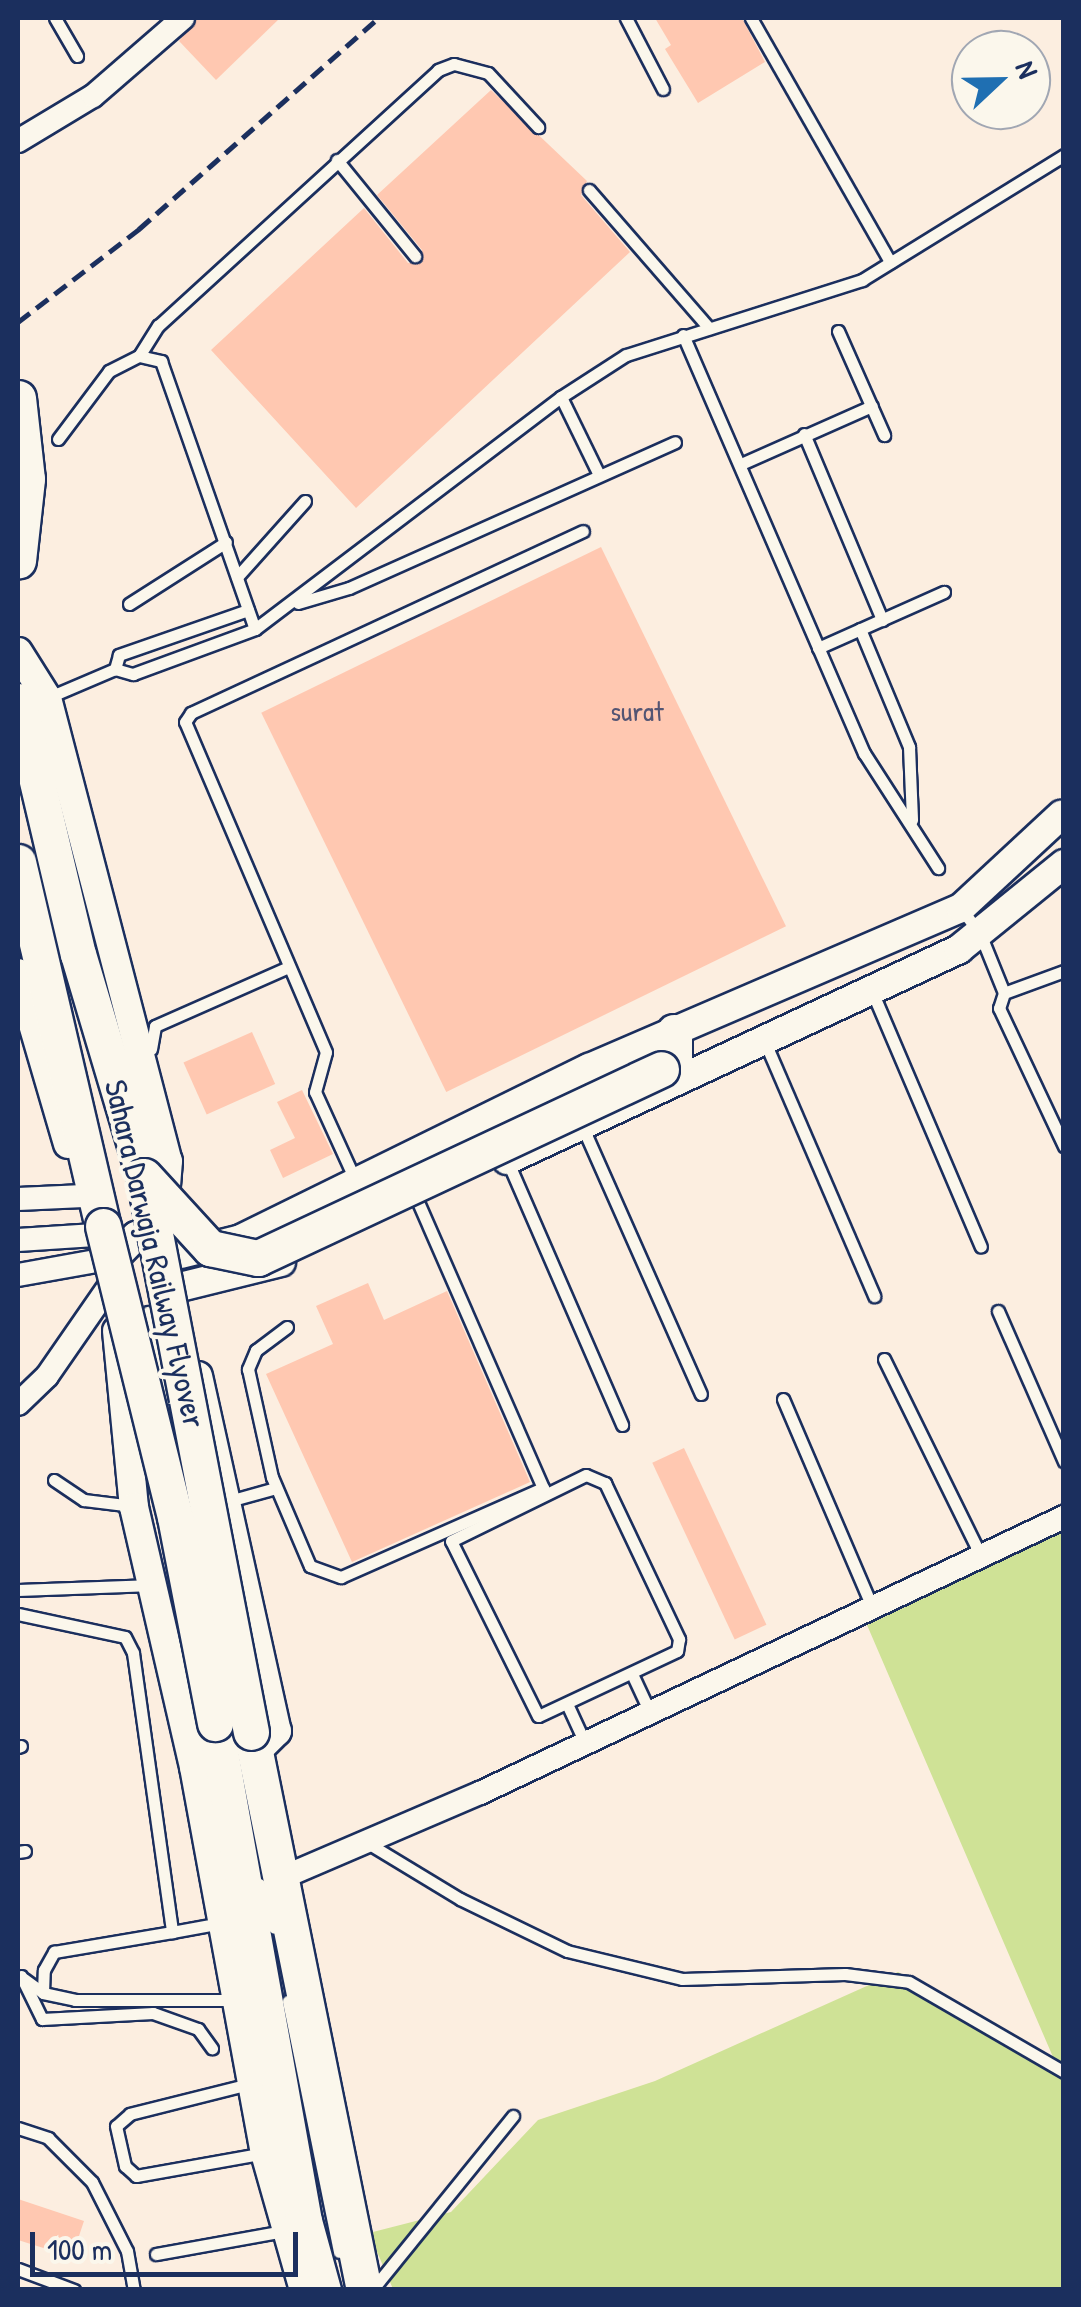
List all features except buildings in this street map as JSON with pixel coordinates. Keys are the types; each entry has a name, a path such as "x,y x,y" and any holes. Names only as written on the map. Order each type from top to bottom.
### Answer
{"highway":[{"path":"18,398 28,479 18,561"},
{"name":"Sahara Darwaja Railway Flyover","path":"32,700 78,954 156,1168 230,1753"},
{"name":"Sahara Darwaja Railway Flyover","path":"18,862 174,1517 215,1724 230,1753"},
{"path":"156,1168 184,1246 258,1258 662,1070 674,1060 674,1032"},
{"path":"230,1753 269,1883 368,2290"},
{"path":"230,1753 304,2221 323,2290"}],"street":[{"path":"18,141 94,96 183,18"},
{"path":"18,652 32,700"},
{"path":"304,2290 265,2153 225,1922 230,1753 152,1585 134,1506 118,1351 115,1277 124,1242 184,1246 357,1184 674,1032 960,908 1063,808"},
{"path":"18,1240 115,1277 181,1291 260,1272 582,1126 981,936 1062,872"},
{"path":"18,972 23,1011 115,1277"},
{"path":"156,1168 184,1246 181,1291 277,1731 230,1753"},
{"path":"18,1199 84,1196"},
{"path":"18,1274 115,1277"},
{"path":"18,1404 47,1376 115,1277"},
{"path":"269,1883 586,1742 1064,1517"}],"lane":[{"path":"55,18 78,56"},
{"path":"626,18 663,89"},
{"path":"751,18 890,262"},
{"path":"58,438 109,371 139,356 158,326 414,89 454,64 488,73 538,126"},
{"path":"32,700 115,669 133,674 255,629 561,397 626,356 862,280 1064,155"},
{"path":"337,160 415,256"},
{"path":"589,190 709,328"},
{"path":"838,331 884,434"},
{"path":"683,335 864,753 912,821 938,868"},
{"path":"139,356 161,360 169,373 255,629"},
{"path":"561,397 599,475"},
{"path":"741,464 872,406"},
{"path":"804,434 882,620"},
{"path":"289,606 349,588 676,442"},
{"path":"238,577 305,501"},
{"path":"357,1184 318,1103 314,1081 326,1052 186,734 192,713 583,531"},
{"path":"129,604 226,542"},
{"path":"818,648 944,592"},
{"path":"115,669 119,655 248,610"},
{"path":"860,629 909,747 912,821"},
{"path":"960,908 981,936 1004,994 1002,1018 1064,1146"},
{"path":"156,1168 174,1140 149,1041 154,1026 289,967"},
{"path":"1004,994 1064,971"},
{"path":"871,989 981,1248"},
{"path":"764,1040 874,1296"},
{"path":"582,1126 700,1394"},
{"path":"507,1160 622,1425"},
{"path":"287,1326 256,1350 248,1369 276,1488 310,1566 341,1577 542,1488 418,1200"},
{"path":"115,1277 269,1883 350,2290"},
{"path":"998,1311 1064,1460"},
{"path":"884,1359 980,1556"},
{"path":"782,1399 872,1608"},
{"path":"586,1475 605,1483 679,1639 670,1658 633,1676 538,1716 529,1707 451,1540 586,1475"},
{"path":"54,1480 84,1500 134,1506"},
{"path":"229,1500 276,1488"},
{"path":"18,1590 152,1585"},
{"path":"18,1614 108,1629 125,1637 133,1653 172,1932"},
{"path":"633,1676 650,1712"},
{"path":"568,1706 586,1742"},
{"path":"366,1842 460,1899 567,1951 682,1979 845,1974 909,1982 1064,2072"},
{"path":"269,1883 259,1926 286,2076 334,2290"},
{"path":"44,1993 44,1970 54,1952 225,1922"},
{"path":"19,1974 44,1993 75,2000 239,2000"},
{"path":"19,1974 42,2019 154,2013 198,2028 212,2048"},
{"path":"253,2083 130,2114 116,2126 126,2166 136,2176 265,2153"},
{"path":"368,2290 513,2116"},
{"path":"18,2128 48,2138 92,2182 127,2251 134,2290"},
{"path":"156,2254 286,2231"},
{"path":"18,2269 74,2290"}],"green space":[{"path":"1063,1532 1063,2289 393,2289 369,2233 451,2212 538,2120 655,2081 898,1972 1053,2057 867,1625"}],"railway":[{"path":"18,322 139,229 378,18"}]}
